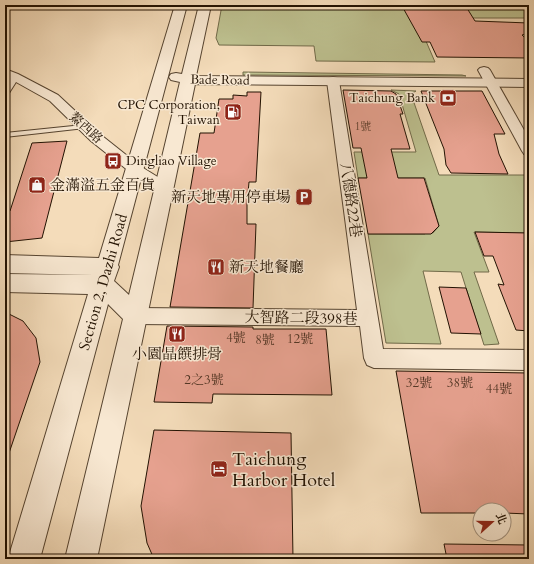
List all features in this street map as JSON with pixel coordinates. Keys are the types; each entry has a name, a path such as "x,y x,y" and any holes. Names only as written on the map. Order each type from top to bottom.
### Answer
{"street":[{"name":"Section 2, Dazhi Road","path":"24,559 161,73 182,5"},
{"path":"80,559 205,5"},
{"path":"484,70 529,151"},
{"name":"Bade Road","path":"161,73 529,70"},
{"name":"Bade Road","path":"190,73 333,81 529,83"},
{"path":"5,90 10,74"},
{"name":"鰲西路","path":"10,74 54,98 83,127 135,169 164,188"},
{"name":"八德路22巷","path":"333,81 368,318"},
{"path":"5,264 105,276 135,316"},
{"path":"5,283 105,276"},
{"name":"大智路二段398巷","path":"135,316 368,318 374,358 529,360"}],"lane":[{"path":"5,135 83,127"}],"green space":[{"path":"222,5 529,5 529,18 416,18 435,62 316,61 314,46 219,45 216,38"},
{"path":"243,72 462,75 466,76 243,75"},
{"path":"391,90 416,91 411,94 439,175 526,175 529,181 529,233 474,232 489,272 474,272 499,344 484,345 461,272 423,271 441,344 386,343 368,234 425,234 433,233 439,226 425,178 358,178 354,152 416,152 399,94"}],"building":[{"path":"465,5 475,21 529,23 529,33 522,35 529,42 529,58 437,57 430,42 422,42 402,6"},
{"path":"343,90 391,91 396,94 403,114 400,114 410,149 391,149 398,178 424,178 439,226 431,234 368,234 358,178 367,178 361,148 353,148"},
{"path":"421,91 482,91 505,134 494,134 499,154 508,174 451,173 446,165 444,149"},
{"path":"247,92 261,92 256,182 249,182 247,204 247,224 256,224 253,308 170,307 200,133 214,133 219,99 233,99 233,95 247,96"},
{"name":"金滿溢五金百貨","path":"67,141 42,238 5,242 5,211 10,211 32,143"},
{"path":"475,232 529,233 529,331 516,330 498,284 504,285 493,256 484,256"},
{"path":"439,287 466,288 481,334 451,333"},
{"path":"5,312 23,321 36,338 40,362 7,459 5,458"},
{"path":"167,326 253,327 253,329 326,329 332,395 213,394 212,403 154,402"},
{"path":"396,371 529,373 529,514 512,513 512,502 472,502 472,513 421,513"},
{"name":"Taichung Harbor Hotel","path":"154,430 291,433 293,559 154,559 147,543 141,506"},
{"path":"444,544 529,545 529,559 447,559"}],"place":[{"name":"Taichung Bank","path":"448,98"},
{"name":"CPC Corporation, Taiwan","path":"233,112"},
{"name":"Dingliao Village","path":"113,161"},
{"name":"金滿溢五金百貨","path":"37,185"},
{"name":"新天地專用停車場","path":"304,197"},
{"name":"新天地餐廳","path":"216,267"},
{"name":"小園晶饌排骨","path":"177,334"},
{"name":"Taichung Harbor Hotel","path":"219,469"}]}
